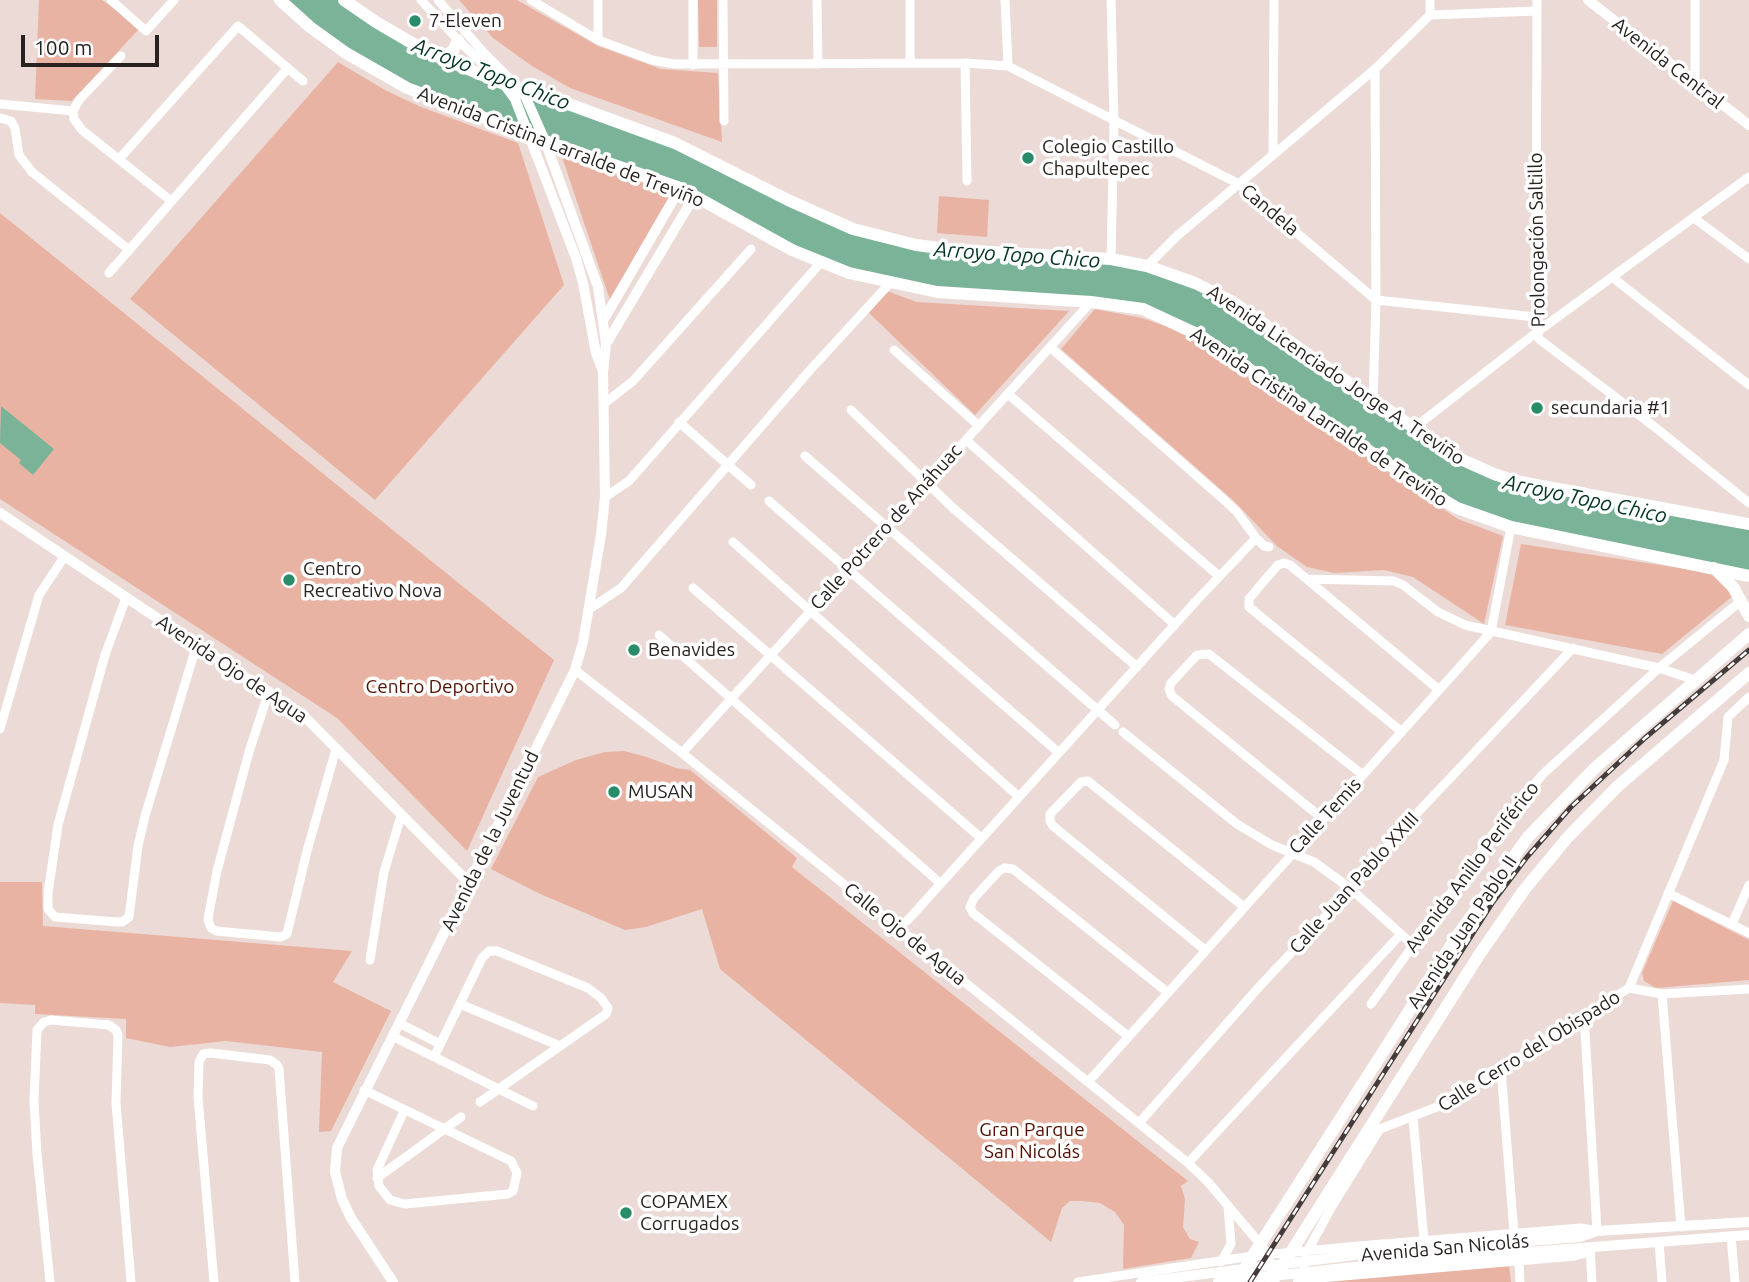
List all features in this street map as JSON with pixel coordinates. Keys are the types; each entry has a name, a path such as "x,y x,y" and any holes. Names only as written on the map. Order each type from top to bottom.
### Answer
{"main road":[{"name":"Avenida Cristina Larralde de Treviño","path":"280,0 319,33 374,71 407,88 680,188 792,250 849,273 937,292 1091,302 1143,309 1191,330 1445,502 1474,515 1511,527 1749,576"},
{"name":"Avenida Licenciado Jorge A. Treviño","path":"344,0 398,35 441,58 504,83 520,95 675,143 811,211 863,232 916,245 955,250 1111,259 1173,274 1222,295 1455,457 1475,467 1515,481 1749,524"},
{"path":"441,58 453,51 458,40"},
{"path":"1714,567 1741,600 1749,616"},
{"name":"Avenida Juan Pablo II","path":"1236,1282 1260,1252 1457,936 1537,827 1596,766 1749,634"},
{"name":"Avenida Juan Pablo II","path":"1273,1280 1479,955 1544,864 1618,786 1749,673"}],"street":[{"path":"111,0 146,31 174,0"},
{"path":"421,0 458,40 504,83"},
{"path":"438,0 520,95"},
{"path":"531,0 598,40 652,60 693,65 965,63 1008,66 1005,0"},
{"path":"598,0 598,40"},
{"path":"693,65 694,0"},
{"path":"723,0 724,121"},
{"path":"817,0 818,64"},
{"path":"910,63 911,0"},
{"path":"1111,0 1114,121 1111,259"},
{"path":"1273,155 1274,0"},
{"path":"1430,0 1430,15"},
{"name":"Prolongación Saltillo","path":"1537,0 1537,332 1541,341 1749,503"},
{"name":"Avenida Central","path":"1588,0 1749,125"},
{"path":"1695,0 1695,83"},
{"path":"1147,266 1177,236 1375,69 1430,15 1537,12"},
{"path":"120,158 238,26 303,82"},
{"path":"121,56 79,100 73,111 74,119 82,130 170,200"},
{"path":"965,63 967,181"},
{"name":"Candela","path":"1008,66 1239,184 1376,300"},
{"path":"109,272 287,69"},
{"path":"1373,401 1376,300 1375,69"},
{"name":"Avenida de la Juventud","path":"393,1282 351,1218 342,1199 335,1172 337,1148 575,670 588,610 605,496 603,372 606,344 598,288 589,260 520,95"},
{"path":"0,104 73,111"},
{"path":"0,118 11,121 15,128 19,155 32,172 128,249"},
{"name":"Avenida de la Juventud","path":"535,133 583,283 596,353 603,372"},
{"path":"1414,428 1537,332 1749,177"},
{"path":"603,321 680,188"},
{"path":"596,353 606,344 695,195"},
{"path":"1694,218 1749,259"},
{"path":"605,403 633,381 751,249"},
{"path":"605,496 629,481 822,261"},
{"path":"1612,277 1749,385"},
{"path":"588,610 621,588 890,283"},
{"path":"1376,300 1536,317"},
{"name":"Calle Potrero de Anáhuac","path":"682,753 1091,302"},
{"path":"1050,347 1237,512 1256,538 1269,547"},
{"path":"894,350 979,426"},
{"path":"1008,394 1219,576"},
{"path":"851,410 952,507 1137,667"},
{"path":"679,422 751,485"},
{"path":"966,440 1174,624"},
{"path":"805,456 1115,725"},
{"path":"769,501 1058,752"},
{"name":"Avenida Ojo de Agua","path":"0,513 304,717 470,884"},
{"path":"1491,632 1511,527"},
{"path":"907,921 1174,624 1256,538"},
{"path":"733,542 1018,796"},
{"path":"0,730 38,595 64,557"},
{"path":"1402,732 1248,604 1263,582 1278,565 1290,565 1438,689"},
{"path":"1307,579 1394,581 1403,584 1454,620 1491,632 1659,668 1695,680"},
{"path":"693,588 981,838"},
{"path":"126,598 105,655 58,825 52,854 48,909 51,914 62,919 117,922 122,922 129,916 138,846 145,816 197,644"},
{"name":"Avenida Anillo Periférico","path":"1371,1004 1516,804 1578,740 1741,600"},
{"name":"Calle Temis","path":"1089,1081 1491,632"},
{"path":"659,635 940,883"},
{"name":"Calle Juan Pablo XXIII","path":"1140,1122 1404,827 1573,648"},
{"path":"1323,819 1172,696 1169,690 1171,683 1197,655 1205,653 1214,656 1363,775"},
{"name":"Calle Ojo de Agua","path":"575,670 682,753 1188,1163 1227,1205 1260,1252 1273,1280"},
{"path":"269,691 219,860 208,920 211,929 281,937 287,933 336,748"},
{"name":"Calle Cerro del Obispado","path":"1305,1280 1307,1252 1380,1129 1447,1103 1629,988 1724,760 1728,717 1749,697"},
{"path":"1123,732 1237,824 1272,845 1314,862 1351,889 1412,944"},
{"path":"1205,950 1050,821 1050,814 1082,782 1088,781 1244,907"},
{"path":"370,960 384,872 401,816"},
{"path":"1128,1035 973,913 970,906 974,898 1004,868 1013,869 1167,992"},
{"path":"1732,924 1749,885"},
{"path":"1668,893 1749,933"},
{"path":"1188,1163 1401,935"},
{"path":"434,1057 482,958 489,951 497,951 588,988 601,998 608,1007 606,1014 480,1102"},
{"path":"1629,988 1662,994 1749,989"},
{"path":"1662,994 1681,1227"},
{"path":"460,1004 560,1046"},
{"path":"1078,1282 1217,1263 1260,1252 1288,1254 1581,1228 1597,1231 1584,1015"},
{"path":"50,1282 34,1101 37,1030 44,1022 58,1020 108,1025 116,1030 118,1035 116,1103 131,1282"},
{"path":"398,1023 440,1044"},
{"path":"392,1036 533,1106"},
{"path":"214,1282 198,1097 199,1062 203,1054 211,1053 270,1060 277,1065 295,1282"},
{"path":"1501,1069 1514,1233"},
{"path":"364,1090 510,1161 517,1173 513,1191 508,1194 399,1205 390,1200 382,1192 377,1178 379,1162 404,1111"},
{"path":"377,1178 461,1117"},
{"path":"1413,1118 1424,1240"},
{"path":"1218,1282 1217,1263 1229,1251 1232,1237 1227,1205"},
{"name":"Avenida San Nicolás","path":"1218,1282 1583,1244 1597,1231 1749,1222"},
{"name":"Avenida San Nicolás","path":"1141,1282 1363,1254 1749,1235"},
{"path":"1731,1236 1734,1282"},
{"path":"1659,1241 1662,1282"},
{"path":"1249,1282 1305,1280 1575,1256 1586,1253 1583,1244"},
{"path":"1583,1244 1592,1282"},
{"path":"1519,1261 1520,1282"}],"green space":[{"path":"39,0 102,0 140,28 72,101 35,99"},
{"path":"459,0 517,0 598,46 661,69 718,73 722,142 570,88 532,66 493,38"},
{"path":"698,0 717,0 717,47 699,47"},
{"path":"338,62 385,90 421,107 518,143 564,285 375,500 130,299"},
{"path":"561,154 673,194 611,303"},
{"path":"939,196 989,200 987,237 937,233"},
{"name":"Centro Recreativo Nova","path":"0,213 554,660 467,851 337,718 0,499"},
{"path":"887,291 917,302 1069,311 975,415 869,313"},
{"path":"1095,309 1142,318 1180,331 1458,519 1503,536 1484,624 1413,577 1384,570 1334,573 1307,567 1277,546 1234,501 1061,349"},
{"path":"1521,544 1719,574 1734,595 1662,654 1505,625"},
{"name":"Gran Parque San Nicolás","path":"624,751 690,770 797,858 792,867 1188,1181 1181,1186 1185,1199 1183,1227 1190,1239 1199,1242 1191,1258 1123,1269 1124,1225 1115,1212 1100,1203 1070,1201 1062,1208 1051,1242 720,969 702,909 646,927 625,930 538,893 491,869 538,777 576,760 605,752"},
{"path":"0,882 42,882 43,926 352,951 333,982 391,1011 331,1131 319,1132 322,1052 226,1041 170,1047 126,1038 126,1019 35,1014 35,1005 0,1003"},
{"path":"1673,901 1749,940 1749,980 1656,988 1644,981 1642,973"},
{"path":"1509,1266 1511,1282 1309,1282"}],"water":[{"name":"Arroyo Topo Chico","path":"280,0 344,0 408,42 573,104 884,238 1111,259 1195,283 1475,467 1749,524 1749,576 1474,515 1158,315 973,295 849,273 695,195 374,71"},
{"path":"1,406 54,449 33,475 19,463 21,460 0,443"}],"railway":[{"path":"1250,1282 1493,902 1527,857 1571,807 1645,738 1749,650"}],"place":[{"name":"7-Eleven","path":"415,21"},
{"name":"Colegio Castillo Chapultepec","path":"1028,158"},
{"name":"secundaria #1","path":"1537,408"},
{"name":"Centro Recreativo Nova","path":"289,580"},
{"name":"Benavides","path":"634,650"},
{"name":"MUSAN","path":"614,792"},
{"name":"COPAMEX Corrugados","path":"626,1213"}],"park label":[{"name":"Centro Deportivo","path":"440,687"}]}
